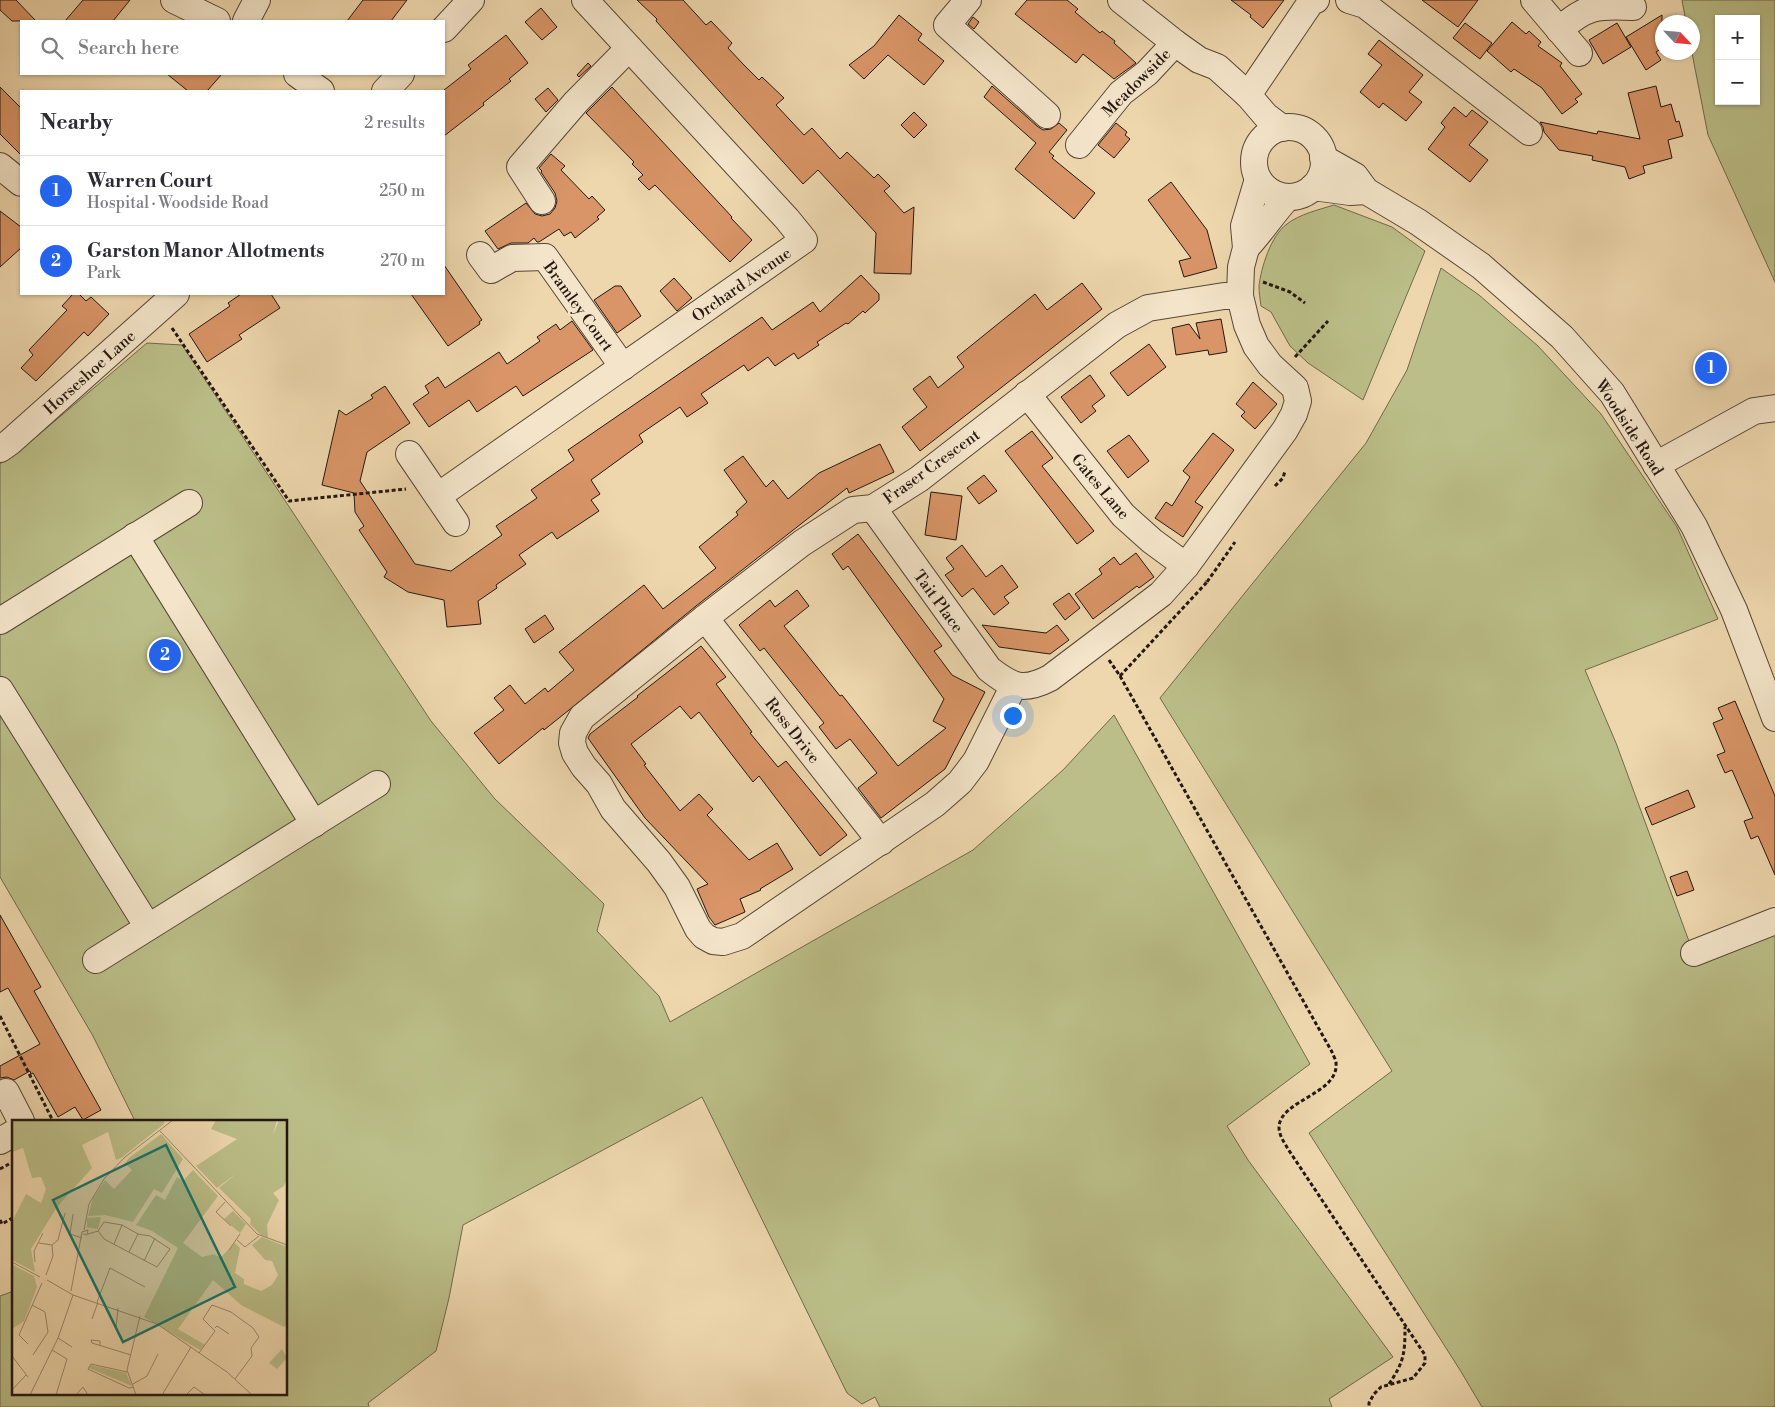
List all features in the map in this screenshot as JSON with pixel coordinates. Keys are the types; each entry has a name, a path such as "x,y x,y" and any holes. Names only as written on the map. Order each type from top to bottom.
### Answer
{"street":[{"path":"174,0 215,20"},
{"path":"247,20 257,0"},
{"path":"445,28 471,0"},
{"name":"Orchard Avenue","path":"433,489 623,366 804,240 787,219 585,0"},
{"path":"968,0 947,25 1046,115"},
{"path":"1121,0 1199,60 1217,67 1248,95 1266,116 1282,128"},
{"path":"1248,95 1311,2 1316,0"},
{"path":"1349,0 1365,5 1529,132"},
{"path":"1534,0 1579,53"},
{"path":"1558,30 1579,14 1592,8 1604,6 1633,7"},
{"name":"Meadowside","path":"1078,144 1121,93 1147,73 1175,43"},
{"path":"542,201 520,166 576,102 629,48"},
{"path":"1199,60 1207,78 1224,93 1245,119 1250,130 1255,153"},
{"path":"298,75 321,90"},
{"path":"386,90 400,75"},
{"path":"1292,127 1309,134 1316,141 1323,158 1323,168 1313,187 1306,192 1288,197 1276,194 1266,188 1258,179 1254,162 1255,153 1265,136 1273,131 1292,127"},
{"name":"Woodside Road","path":"1323,158 1355,176 1366,191 1418,222 1481,266 1562,337 1612,393 1694,526 1734,610 1775,718"},
{"path":"0,166 20,182"},
{"path":"881,842 936,804 960,782 976,761 1014,685 1036,686 1050,678 1161,594 1186,566 1285,430 1294,414 1298,401 1295,388 1270,364 1256,346 1247,325 1248,288 1240,267 1246,248 1244,226 1258,179"},
{"path":"1313,187 1350,192 1366,191"},
{"path":"1246,248 1262,231 1273,214 1288,197"},
{"name":"Bramley Court","path":"480,255 491,270 512,258 545,257 623,366"},
{"name":"Fraser Crescent","path":"881,842 742,936 724,942 713,941 704,936 698,929 677,887 659,862 613,809 599,784 574,753 573,733 582,717 705,618 802,544 853,510 873,508 919,480 1117,325 1148,308 1224,296 1248,288"},
{"name":"Horseshoe Lane","path":"0,449 49,408 165,299"},
{"name":"Gates Lane","path":"1028,394 1123,515 1152,541 1186,566"},
{"path":"1656,465 1754,411 1775,408"},
{"path":"409,454 456,522"},
{"path":"0,621 189,503"},
{"name":"Tait Place","path":"873,508 989,669 1003,680 1014,685"},
{"path":"135,536 314,824"},
{"name":"Ross Drive","path":"705,618 881,842"},
{"path":"0,690 148,928"},
{"path":"96,960 377,784"},
{"path":"1694,953 1775,921"},
{"path":"6,1092 20,1120"},
{"path":"0,1141 12,1134"}],"path":[{"path":"1248,288 1282,289 1305,303"},
{"path":"165,299 290,501 407,489 433,489"},
{"path":"1295,358 1328,321"},
{"path":"1096,643 1120,676 1332,1052 1336,1063 1334,1074 1321,1088 1287,1112 1279,1126 1281,1136 1425,1355 1426,1364 1413,1378 1381,1387 1374,1394 1369,1407"},
{"path":"0,1016 52,1120"},
{"path":"0,1169 12,1162"},
{"path":"0,1220 2,1224 12,1218"},
{"path":"1389,1384 1405,1354 1405,1326"}],"green space":[{"path":"1682,0 1775,0 1775,282 1708,135 1693,60 1700,60 1700,15 1685,15"},
{"path":"1334,205 1392,227 1425,251 1363,400 1308,363 1290,346 1271,312 1261,306 1260,279 1268,252 1281,229 1309,213"},
{"path":"1441,268 1479,295 1538,346 1601,414 1677,527 1718,619 1585,670 1616,743 1690,944 1775,910 1775,1407 1482,1407 1309,1133 1392,1071 1160,698 1366,443 1407,370"},
{"path":"147,343 182,345 431,721 495,799 604,904 597,931 659,996 670,1022 973,850 1063,770 1114,715 1310,1064 1227,1126 1248,1160 1393,1357 1329,1399 1332,1407 880,1407 875,1397 862,1404 847,1393 702,1097 463,1225 449,1298 436,1351 368,1403 369,1407 0,1407 0,1296 12,1292 12,1394 288,1394 288,1120 135,1120 93,1036 0,877 0,464 23,448"}],"building":[{"path":"0,0 16,0 35,20 12,21 0,10"},
{"path":"83,0 130,0 114,20 66,20"},
{"path":"363,0 407,0 392,20 348,20"},
{"path":"637,0 683,0 706,25 711,21 732,43 728,48 759,80 762,77 784,98 776,105 804,135 812,128 840,159 847,152 874,178 878,174 890,186 884,191 904,213 914,207 911,274 874,273 876,233 818,170 803,184 656,21 657,19"},
{"path":"1027,0 1067,0 1078,9 1075,12 1100,33 1102,31 1115,41 1114,43 1136,63 1114,79 1083,54 1076,63 1015,14"},
{"path":"1231,0 1284,0 1263,28 1250,17 1251,15"},
{"path":"1422,0 1478,0 1458,27"},
{"path":"541,8 557,27 542,40 525,22"},
{"path":"899,15 922,34 918,40 944,61 924,85 888,55 864,79 849,65 874,46"},
{"path":"973,17 979,22 974,29 968,24"},
{"path":"1655,19 1655,60 1661,60 1646,70 1626,37"},
{"path":"1512,22 1526,34 1529,31 1541,42 1538,46 1562,63 1560,66 1582,94 1575,99 1578,102 1562,114 1542,88 1514,69 1511,72 1487,51"},
{"path":"1465,23 1492,43 1480,59 1453,38"},
{"path":"1617,23 1631,47 1603,64 1589,40"},
{"path":"506,35 528,63 509,79 511,81 483,103 484,105 445,135 444,90 471,69 468,65"},
{"path":"1379,40 1423,75 1409,92 1422,102 1406,121 1383,103 1379,108 1360,92 1382,65 1368,54"},
{"path":"588,63 591,66 579,77 577,75"},
{"path":"168,75 221,75 208,90 187,90"},
{"path":"992,86 1043,130 1051,129 1059,123 1067,130 1049,152 1054,156 1052,158 1095,193 1074,219 1015,169 1036,143 984,97"},
{"path":"1656,86 1661,107 1671,104 1676,122 1679,121 1683,136 1668,140 1672,158 1643,166 1645,173 1629,179 1625,167 1592,160 1593,156 1559,150 1544,132 1540,122 1597,134 1598,131 1640,139 1628,93"},
{"path":"0,87 20,107 20,154 0,134"},
{"path":"612,87 752,240 730,262 655,185 649,190 638,179 643,175 632,164 634,162 586,113"},
{"path":"548,88 558,100 546,112 535,99"},
{"path":"1454,107 1466,117 1472,110 1488,122 1469,145 1488,160 1470,182 1428,149 1445,127 1441,123"},
{"path":"914,112 927,125 914,138 901,125"},
{"path":"1116,123 1127,132 1125,135 1130,139 1114,158 1098,145"},
{"path":"551,154 565,166 561,170 589,199 592,196 605,210 597,217 599,219 575,238 571,232 564,236 559,229 539,242 534,238 528,243 511,243 498,249 485,231 526,203 535,214 542,216 550,214 555,208 557,201 555,193 539,168"},
{"path":"1171,182 1207,230 1217,268 1184,277 1179,261 1191,258 1148,200"},
{"path":"0,211 20,226 20,249 0,267"},
{"path":"445,266 482,320 479,322 480,324 448,346 412,295 445,295"},
{"path":"861,275 879,294 879,300 865,313 863,311 848,324 846,323 817,342 819,345 798,359 794,353 775,366 768,357 748,371 744,365 701,394 708,403 687,417 680,407 639,435 643,442 591,480 600,494 591,500 599,511 557,539 552,532 519,555 526,564 496,585 497,588 478,601 481,624 447,627 444,600 408,592 384,577 387,572 359,530 364,526 355,512 354,493 322,485 339,410 346,415 373,398 371,395 385,386 410,423 367,452 360,481 415,564 451,571 502,535 496,526 537,498 531,490 574,460 568,450 762,317 772,330 813,302 820,312"},
{"path":"674,278 692,298 677,311 660,291"},
{"path":"1082,283 1102,309 920,451 902,427 927,407 913,389 930,376 938,388 964,367 957,357 1035,294 1047,310"},
{"path":"615,286 621,286 641,316 617,333 594,300"},
{"path":"72,295 80,295 86,301 91,297 109,314 88,336 84,332 36,381 21,368 33,355 29,350 67,310 62,306"},
{"path":"240,295 272,295 280,308 239,335 242,339 207,362 189,334 230,306 228,303"},
{"path":"1221,319 1227,352 1209,355 1208,350 1176,355 1172,328 1189,324 1200,339 1196,323"},
{"path":"572,321 593,350 523,396 516,386 477,412 469,400 429,427 413,404 429,393 425,386 438,377 445,388 499,352 507,364 540,341 537,337 556,324 560,330"},
{"path":"1149,344 1166,367 1128,396 1110,373"},
{"path":"1090,375 1105,396 1092,406 1096,411 1081,423 1061,397"},
{"path":"1253,382 1277,404 1255,429 1241,416 1245,412 1236,404"},
{"path":"1032,431 1053,458 1042,466 1094,531 1077,544 1005,451"},
{"path":"1213,433 1234,450 1195,502 1203,507 1183,537 1155,518 1166,502 1172,506 1190,477 1183,471"},
{"path":"1129,435 1149,461 1128,478 1107,451"},
{"path":"880,444 894,472 849,493 847,488 499,764 474,733 504,710 494,698 510,685 525,704 545,688 548,692 574,670 559,652 644,585 663,609 716,568 699,547 738,515 736,512 747,502 724,470 743,456 766,487 773,480 788,499 819,473"},
{"path":"984,475 997,491 979,504 967,488"},
{"path":"931,492 962,496 956,540 925,535"},
{"path":"858,534 942,646 934,651 952,675 985,692 945,769 881,818 858,788 877,773 850,739 836,749 819,727 824,723 764,648 760,651 739,625 770,600 775,607 797,590 809,606 784,626 898,766 946,728 933,721 944,699 848,566 843,570 832,554"},
{"path":"962,545 986,577 1002,565 1018,587 1004,597 1009,603 994,615 973,588 962,597 945,575 954,569 946,558"},
{"path":"1136,553 1154,577 1139,588 1137,586 1093,619 1075,594 1102,574 1099,569 1114,557 1120,565"},
{"path":"1069,593 1080,608 1065,620 1053,604"},
{"path":"545,615 554,629 534,643 525,629"},
{"path":"982,625 1046,633 1057,625 1069,640 1050,654 999,647"},
{"path":"701,646 726,677 716,684 752,732 750,733 778,767 786,761 847,835 820,856 759,776 753,782 699,712 691,719 680,706 631,744 646,764 644,765 680,811 699,794 713,809 707,815 749,860 777,843 793,869 761,890 740,899 745,912 715,925 709,917 697,889 708,884 645,818 588,738 590,734"},
{"path":"1735,701 1775,796 1775,875 1758,836 1751,839 1744,821 1753,818 1732,770 1725,773 1717,755 1725,752 1713,723 1723,719 1718,708"},
{"path":"1688,790 1695,807 1652,825 1645,808"},
{"path":"1687,871 1694,890 1677,896 1670,877"},
{"path":"0,915 41,987 34,991 101,1110 83,1120 75,1107 58,1117 33,1073 31,1074 30,1071 14,1080 7,1077 0,1078 0,1066 40,1044 8,988 0,992"}],"place":[{"name":"Warren Court","path":"1711,368"},
{"name":"Garston Manor Allotments","path":"165,655"}]}
